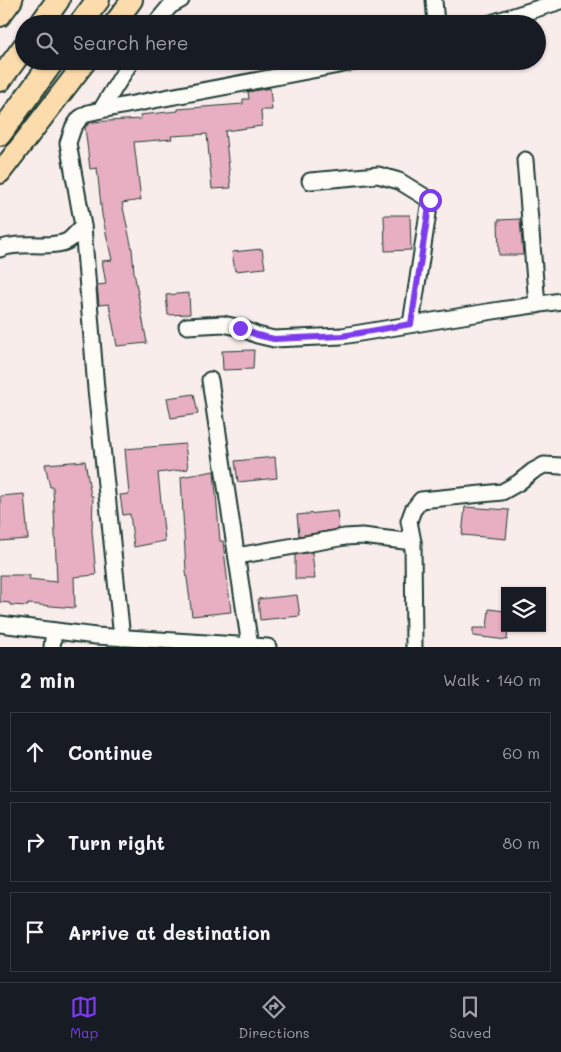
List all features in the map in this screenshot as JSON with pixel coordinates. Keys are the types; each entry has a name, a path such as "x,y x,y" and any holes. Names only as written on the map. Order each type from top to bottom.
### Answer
{"highway":[{"path":"47,15 58,0"},
{"path":"87,15 98,0"},
{"path":"0,80 15,60"},
{"path":"0,134 46,70"}],"main road":[{"path":"0,16 12,0"},
{"path":"121,15 132,0"},
{"path":"0,173 79,70"}],"street":[{"path":"162,15 170,6 181,0"},
{"path":"434,0 435,15"},
{"path":"517,15 561,1"},
{"path":"101,110 125,70"},
{"path":"122,638 96,389 83,226 68,143 73,128 80,118 101,110 312,70"},
{"path":"525,160 537,305"},
{"path":"310,181 378,175 399,181 430,200 411,324"},
{"path":"0,249 20,244 58,244 68,241 83,226"},
{"path":"187,326 223,324 274,339 342,336 561,302"},
{"path":"210,380 250,646"},
{"path":"414,647 414,542 409,521 413,510 421,500 502,492 544,465 561,466"},
{"path":"237,556 345,537 362,536 414,542"},
{"path":"0,624 176,644 268,647"},
{"path":"52,647 54,631"}],"building":[{"path":"270,88 272,110 261,110 262,126 225,131 231,188 212,189 207,134 171,136 172,139 134,142 141,200 122,203 132,249 134,272 147,343 117,346 109,304 99,305 97,285 106,284 102,261 112,260 102,215 97,168 90,169 85,127 92,122 141,119 140,115 178,111 178,109 243,104 243,99 249,99 248,92"},
{"path":"384,215 410,215 411,250 385,251"},
{"path":"520,219 523,255 499,255 498,220"},
{"path":"262,249 265,268 235,271 232,252"},
{"path":"189,293 190,314 168,315 166,295"},
{"path":"254,350 253,369 223,370 222,351"},
{"path":"194,394 198,414 171,418 167,398"},
{"path":"185,444 188,469 158,473 165,541 134,547 130,514 123,515 120,495 129,494 125,449"},
{"path":"275,457 277,478 238,482 235,461"},
{"path":"85,461 91,496 93,496 92,531 96,575 74,577 75,608 28,604 28,606 10,605 10,603 0,602 0,575 30,575 29,579 57,582 53,487 50,487 45,464"},
{"path":"214,471 220,541 223,541 231,612 192,616 186,571 181,477"},
{"path":"24,494 28,539 0,541 0,496"},
{"path":"465,507 509,510 506,539 462,535"},
{"path":"337,511 339,529 299,536 297,515"},
{"path":"312,552 315,579 295,579 295,555"},
{"path":"297,595 300,616 260,620 258,599"},
{"path":"489,609 501,610 501,632 508,632 507,640 473,636 473,628 487,628"}],"route":[{"path":"240,328 274,339 342,336 411,324 430,200"}]}
